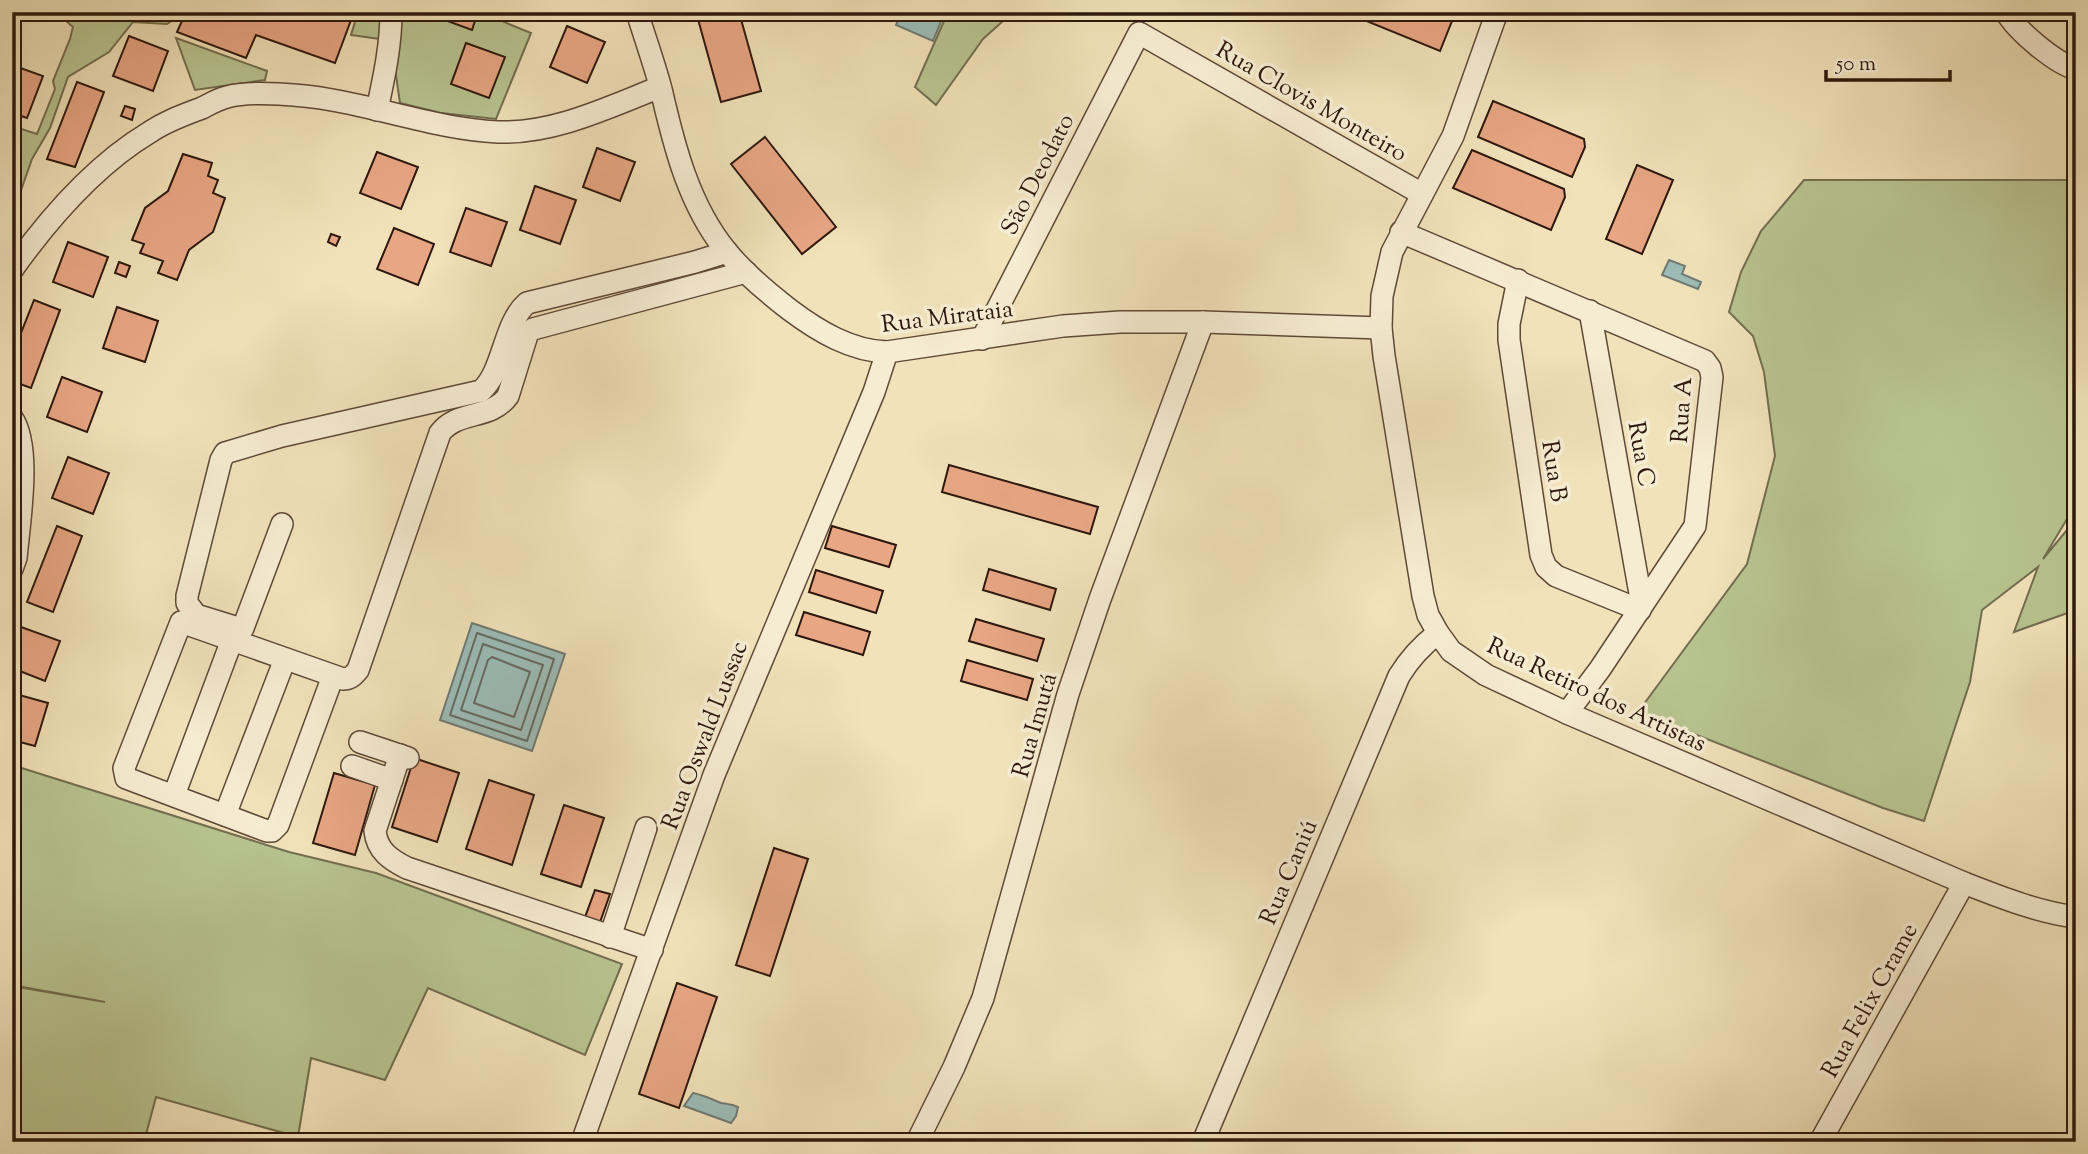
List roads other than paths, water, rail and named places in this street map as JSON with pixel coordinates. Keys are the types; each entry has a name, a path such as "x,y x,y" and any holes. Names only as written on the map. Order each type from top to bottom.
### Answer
{"street":[{"path":"377,110 391,38 391,12"},
{"name":"Rua Mirataia","path":"637,12 681,165 702,215 727,252 746,272 808,323 841,341 867,352 887,352 1063,326 1120,322 1381,328"},
{"name":"Rua Retiro dos Artistas","path":"1497,12 1453,136 1392,252 1382,296 1381,328 1423,596 1428,615 1438,634 1451,651 1486,676 1567,713 1964,883 2015,903 2076,917"},
{"path":"2006,12 2013,24 2053,57 2076,69"},
{"name":"Rua Clovis Monteiro","path":"1139,33 1422,194"},
{"name":"São Deodato","path":"982,339 1139,33"},
{"path":"12,270 80,188 149,132 227,96 262,94 329,99 445,127 500,132 533,129 580,118 660,87"},
{"name":"Rua A","path":"1401,232 1706,361 1710,368 1712,377 1695,526 1567,713"},
{"path":"282,524 243,628 196,615 187,603 187,596 225,453 282,436 481,391 489,381 517,314 527,303 727,252"},
{"path":"333,676 276,828 267,831 126,778 124,768 180,623 333,676 348,679 358,670 440,433 451,422 492,410 502,404 508,396 528,332 746,272"},
{"name":"Rua B","path":"1518,280 1509,324 1509,340 1541,555 1546,567 1556,576 1641,608"},
{"name":"Rua C","path":"1590,312 1641,608"},
{"name":"Rua Imutá","path":"918,1142 984,998 1068,694 1100,599 1203,322"},
{"name":"Rua Oswald Lussac","path":"582,1142 714,775 869,405 887,352"},
{"path":"12,418 19,430 23,473 16,558 12,569"},
{"name":"Rua Caniú","path":"1203,1142 1399,676 1420,647 1438,634"},
{"path":"174,795 232,640"},
{"path":"225,815 285,659"},
{"path":"360,742 404,757 392,780 375,831 376,842 389,859 407,869 652,950"},
{"path":"352,766 392,780"},
{"path":"610,937 646,828"},
{"name":"Rua Felix Crame","path":"1820,1142 1964,883"}],"water":[{"path":"902,12 945,12 933,41 896,25"},
{"path":"1669,260 1685,266 1682,274 1701,282 1698,289 1662,275"},
{"path":"472,623 565,654 532,751 440,720"},
{"path":"693,1093 738,1107 736,1116 731,1123 684,1106"}]}
